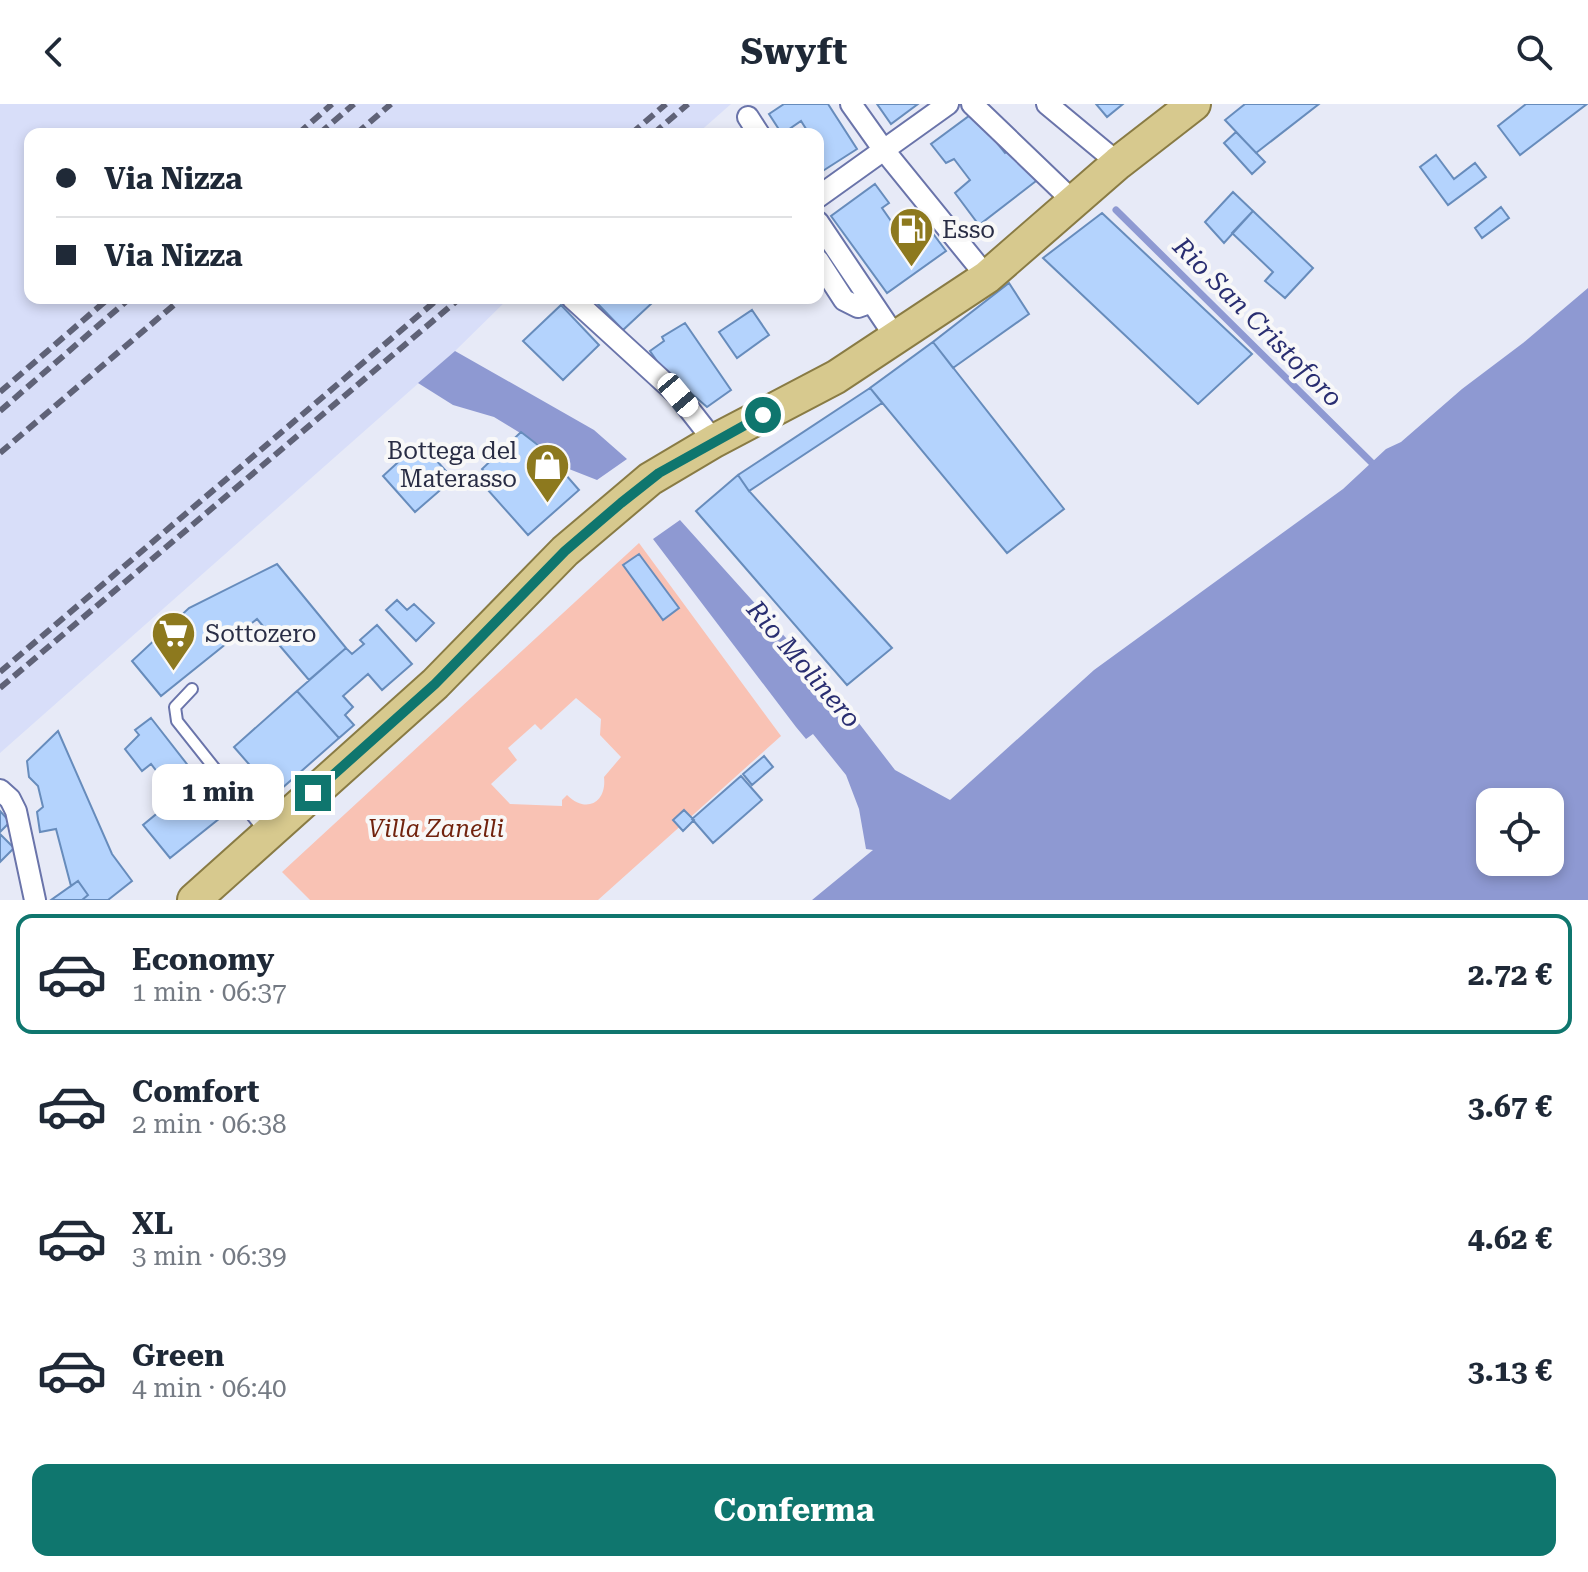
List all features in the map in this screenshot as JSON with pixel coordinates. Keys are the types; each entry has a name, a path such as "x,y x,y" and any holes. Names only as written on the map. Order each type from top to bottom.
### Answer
{"main road":[{"path":"194,900 435,684 565,551 650,479 714,441 836,377 987,277 1118,163 1194,104"}],"street":[{"path":"851,104 883,149 987,277"},
{"path":"824,193 948,104"},
{"path":"972,104 1074,202"},
{"path":"1047,104 1118,163"},
{"path":"824,231 896,338"},
{"path":"824,269 844,300 858,307 872,302"},
{"path":"579,304 678,395 714,441"},
{"path":"0,790 10,799 16,811 35,900"}],"lane":[{"path":"192,689 175,707 177,721 267,834"}],"shaded area":[{"path":"0,104 731,104 704,128 24,128 24,304 503,304 455,351 0,753"}],"green space":[{"name":"Villa Zanelli","path":"639,543 781,736 598,900 310,900 282,872","holes":["576,698 601,719 600,735 621,757 604,777 602,793 594,803 581,804 567,795 562,800 562,806 510,804 491,784 517,760 508,748 535,724 541,730"]}],"water":[{"name":"Rio Molinero","path":"1588,288 1588,900 812,900 873,850 866,849 859,809 846,775 813,734 806,739 796,727 653,539 680,520 838,696 895,770 950,800 1094,670 1343,489 1386,449 1401,442"},
{"path":"455,351 594,430 627,459 597,480 569,469 543,447 494,417 453,405 418,383"}],"building":[{"path":"784,104 828,104 857,149 824,170 824,128 805,128 801,121 791,128 778,128 769,114"},
{"path":"877,104 918,104 891,124"},
{"path":"1096,104 1123,104 1107,117"},
{"path":"1245,104 1319,104 1256,153 1225,120"},
{"path":"1526,104 1587,104 1520,155 1498,126"},
{"path":"973,113 1005,153 1012,149 1040,178 979,225 955,193 970,180 954,159 946,163 931,144"},
{"path":"1236,132 1265,162 1252,174 1224,143"},
{"path":"1436,155 1454,179 1475,163 1486,177 1448,205 1420,167"},
{"path":"875,184 889,203 882,208 898,231 919,215 946,251 887,293 831,216"},
{"path":"1233,192 1253,211 1224,243 1205,222"},
{"path":"1501,207 1509,218 1482,238 1475,228"},
{"path":"1253,211 1313,268 1285,298 1265,281 1273,272 1232,233"},
{"path":"1102,213 1252,354 1198,404 1043,258"},
{"path":"1009,283 1029,314 953,368 933,342"},
{"path":"598,304 651,304 623,330"},
{"path":"561,305 599,345 563,380 523,341"},
{"path":"752,310 769,335 737,358 719,332"},
{"path":"685,323 731,390 707,407 661,367 650,351 664,341 662,337"},
{"path":"933,342 1064,509 1007,553 870,388"},
{"path":"870,388 882,403 749,491 738,475"},
{"path":"521,432 569,469 565,474 579,490 528,535 487,489 493,482 482,469"},
{"path":"420,442 453,479 415,512 383,476"},
{"path":"738,475 749,491 892,648 847,685 696,511"},
{"path":"639,554 679,608 663,620 623,565"},
{"path":"277,564 346,648 309,680 257,619 161,696 132,661 189,608"},
{"path":"397,600 407,610 414,604 434,623 416,641 386,610"},
{"path":"377,625 412,664 382,690 368,674 343,696 353,707 345,715 354,725 339,738 297,691 346,648 352,654 364,644 360,640"},
{"path":"297,691 339,738 264,804 249,788 261,778 234,747"},
{"path":"151,718 190,768 168,786 151,764 142,771 125,749 139,735 135,730"},
{"path":"58,731 112,854 132,881 108,900 82,900 88,895 78,881 71,886 56,829 40,832 37,812 43,807 38,786 29,777 27,761"},
{"path":"764,756 773,767 752,785 743,774"},
{"path":"741,776 762,800 713,843 692,819"},
{"path":"193,784 220,818 170,858 143,825"},
{"path":"684,810 694,820 683,831 673,820"},
{"path":"0,811 10,822 0,832"},
{"path":"0,834 14,848 0,862"},
{"path":"78,881 88,895 82,900 51,900"}],"waterway":[{"name":"Rio San Cristoforo","path":"1116,210 1371,462"}],"railway":[{"path":"305,128 332,104"},
{"path":"326,128 354,104"},
{"path":"363,128 391,104"},
{"path":"638,128 666,104"},
{"path":"660,128 688,104"},
{"path":"0,392 102,304"},
{"path":"0,411 123,304"},
{"path":"0,453 175,304"},
{"path":"0,672 432,304"},
{"path":"0,688 453,304"}],"place":[{"name":"Esso","path":"911,269"},
{"name":"Bottega del Materasso","path":"548,504"},
{"name":"Sottozero","path":"174,673"}],"route":[{"path":"313,793 435,684 565,551 621,503 659,473 763,415"}]}
